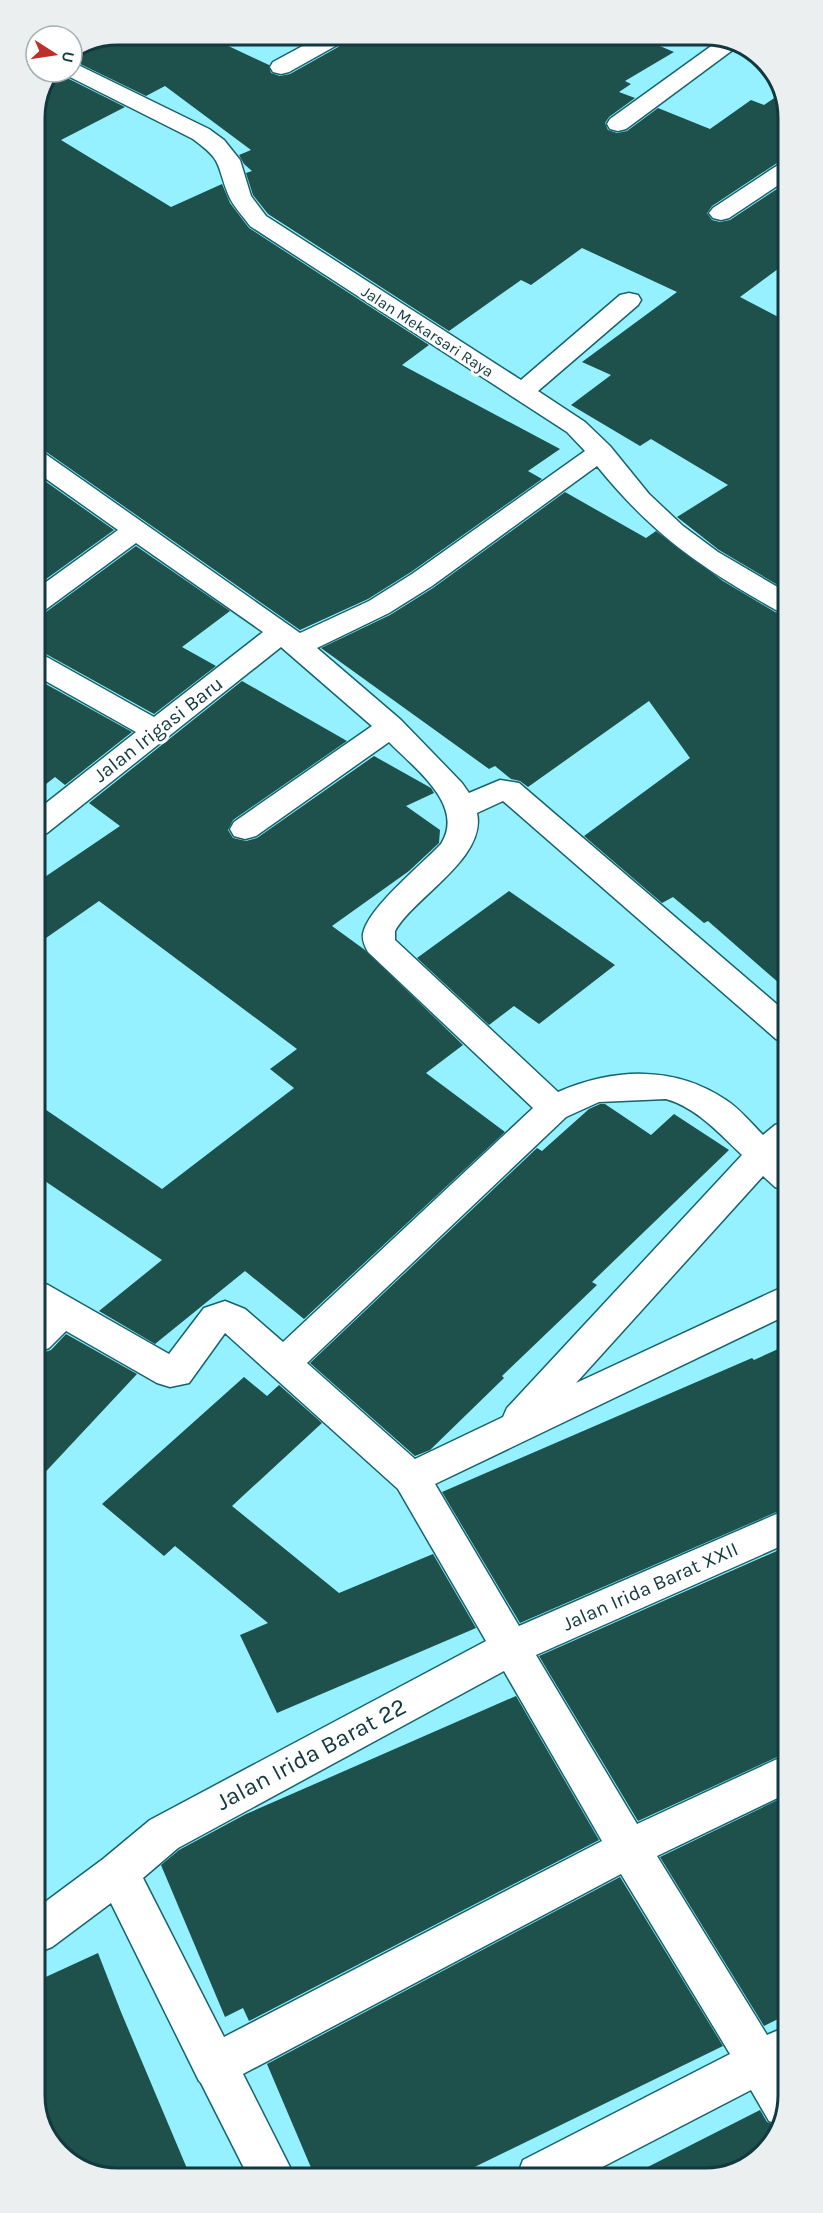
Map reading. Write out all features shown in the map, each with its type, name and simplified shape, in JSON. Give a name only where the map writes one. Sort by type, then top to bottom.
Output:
[{"type":"street","points":[[281,67],[320,45]]},
{"type":"street","points":[[618,124],[724,48]]},
{"type":"street","name":"Jalan Mekarsari Raya","points":[[84,75],[201,134],[216,145],[229,160],[240,196],[258,221],[576,427],[601,451],[638,498],[681,539],[718,566],[778,600]]},
{"type":"street","points":[[721,213],[778,175]]},
{"type":"street","points":[[522,392],[629,300]]},
{"type":"street","name":"Jalan Irigasi Baru","points":[[45,819],[156,731],[289,639],[379,608],[422,580],[601,451]]},
{"type":"street","points":[[45,466],[289,639],[391,727],[452,790],[464,821],[461,837],[452,851],[386,920],[380,931],[379,944],[554,1108]]},
{"type":"street","points":[[45,597],[136,530]]},
{"type":"street","points":[[45,669],[156,731]]},
{"type":"street","points":[[245,829],[391,727]]},
{"type":"street","points":[[461,809],[500,790],[508,790],[778,1023]]},
{"type":"street","points":[[284,1363],[554,1108],[595,1090],[666,1087],[701,1099],[775,1144],[509,1431]]},
{"type":"street","points":[[411,1478],[778,1303]]},
{"type":"street","points":[[49,1304],[170,1372],[176,1372],[216,1318],[225,1315],[233,1319],[284,1363],[411,1478],[629,1848],[774,2055],[778,2073]]},
{"type":"street","name":"Jalan Irida Barat XXII","points":[[512,1647],[778,1529]]},
{"type":"street","name":"Jalan Irida Barat 22","points":[[45,1927],[118,1873],[164,1834],[512,1647]]},
{"type":"street","points":[[214,2066],[629,1848],[778,1778]]},
{"type":"street","points":[[118,1873],[268,2168]]},
{"type":"street","points":[[555,2168],[774,2055]]},
{"type":"building","points":[[118,45],[226,45],[269,65],[271,73],[280,76],[290,74],[342,45],[658,45],[674,52],[625,81],[631,84],[619,92],[635,98],[609,117],[605,123],[608,130],[617,133],[627,131],[658,108],[710,129],[751,100],[764,105],[775,97],[778,118],[778,163],[712,206],[707,213],[712,220],[720,222],[730,220],[778,188],[778,269],[740,297],[778,317],[778,585],[719,550],[677,517],[728,485],[651,439],[640,446],[571,405],[611,375],[582,362],[677,292],[582,248],[531,285],[521,280],[449,331],[268,214],[253,195],[246,173],[252,171],[239,155],[251,150],[165,86],[146,96],[84,66],[84,54],[104,46]]},
{"type":"building","points":[[54,84],[79,84],[125,107],[61,140],[171,207],[222,184],[230,203],[249,228],[429,345],[402,365],[560,449],[528,471],[542,479],[411,572],[368,599],[300,630],[45,451],[45,114],[47,99]]},
{"type":"building","points":[[45,481],[114,530],[45,580]]},
{"type":"building","points":[[565,492],[646,538],[656,531],[723,581],[778,613],[778,982],[708,921],[704,923],[673,897],[662,903],[584,836],[690,758],[649,701],[528,787],[520,781],[511,779],[495,766],[489,769],[321,648],[390,615],[433,588]]},
{"type":"building","points":[[136,546],[230,611],[182,647],[216,666],[154,714],[45,654],[46,612]]},
{"type":"building","points":[[242,681],[347,741],[233,820],[228,830],[233,838],[246,841],[257,838],[374,756],[431,788],[434,793],[406,806],[440,830],[439,843],[409,871],[332,926],[365,950],[463,1045],[426,1073],[505,1132],[304,1319],[245,1271],[155,1344],[99,1311],[162,1260],[45,1181],[45,1109],[162,1189],[294,1088],[270,1069],[297,1049],[99,901],[45,939],[45,877],[120,826],[89,803]]},
{"type":"building","points":[[45,684],[132,732],[65,785],[55,777],[45,785]]},
{"type":"building","points":[[509,891],[615,965],[539,1024],[514,1006],[489,1025],[417,958]]},
{"type":"building","points":[[605,1104],[651,1135],[674,1114],[729,1150],[592,1282],[597,1285],[502,1376],[504,1378],[430,1450],[415,1456],[310,1363],[537,1148],[542,1151],[589,1109]]},
{"type":"building","points":[[66,1334],[137,1374],[45,1472],[45,1352],[51,1350]]},
{"type":"building","points":[[778,1349],[778,1511],[520,1623],[442,1492],[752,1358],[754,1360]]},
{"type":"building","points":[[244,1377],[267,1396],[279,1385],[322,1423],[232,1506],[339,1593],[433,1554],[476,1628],[277,1713],[240,1635],[268,1623],[175,1546],[164,1556],[102,1504]]},
{"type":"building","points":[[778,1550],[778,1757],[638,1821],[539,1656]]},
{"type":"building","points":[[516,1696],[599,1840],[249,2021],[243,2008],[225,2017],[161,1865],[179,1850],[246,1814]]},
{"type":"building","points":[[778,1800],[778,2019],[764,2026],[660,1857]]},
{"type":"building","points":[[620,1877],[723,2046],[472,2168],[311,2168],[267,2064]]},
{"type":"building","points":[[98,1953],[187,2168],[104,2167],[74,2153],[57,2135],[47,2114],[45,2095],[45,1977]]},
{"type":"building","points":[[760,2110],[767,2122],[771,2124],[757,2147],[745,2156],[724,2166],[646,2168]]}]
